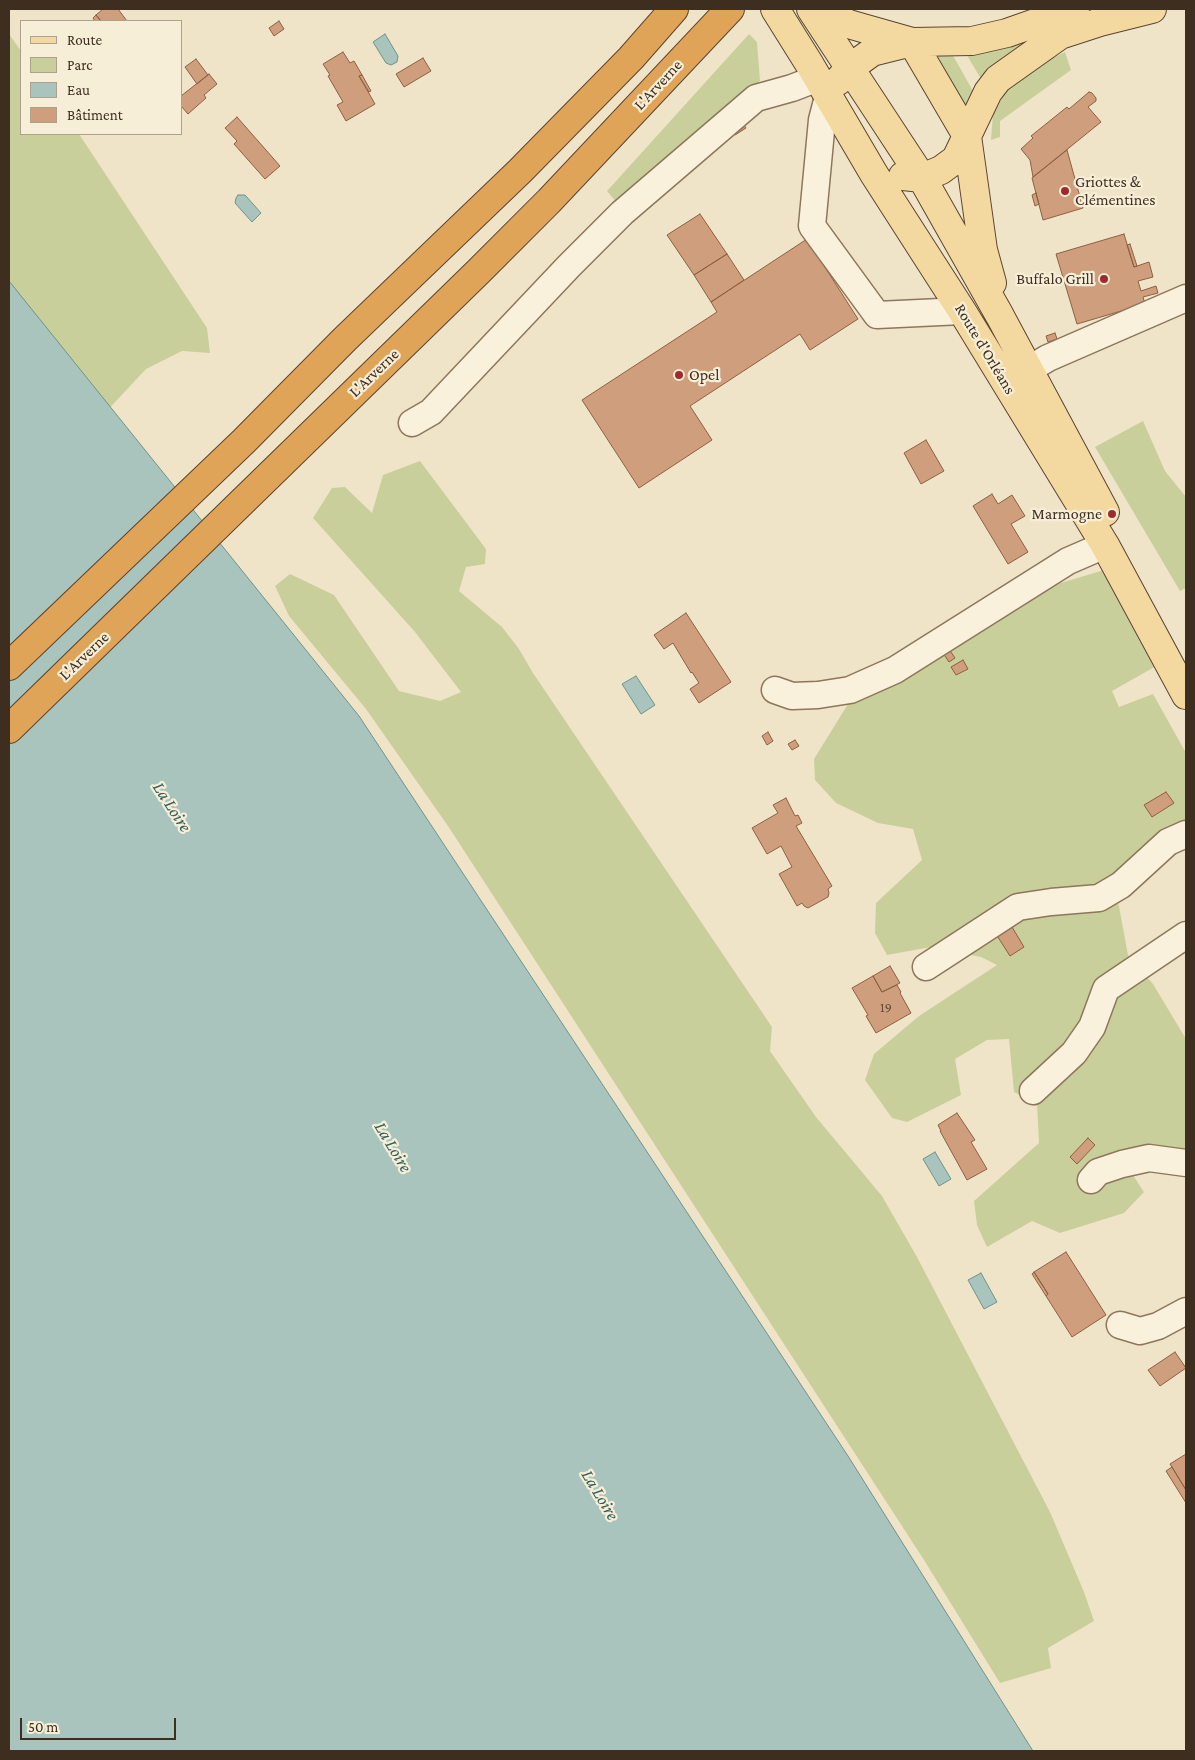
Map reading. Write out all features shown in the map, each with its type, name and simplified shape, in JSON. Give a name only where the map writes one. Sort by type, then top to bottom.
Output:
[{"type":"highway","points":[[9,666],[244,441],[345,339],[576,115],[631,58],[674,9]]},
{"type":"highway","name":"L'Arverne","points":[[9,729],[549,201],[730,9]]},
{"type":"main road","name":"Route d'Orléans","points":[[774,9],[874,174],[962,311],[1105,545],[1186,695]]},
{"type":"main road","points":[[874,174],[922,178],[941,170],[956,159],[988,92],[998,79],[1060,35],[1100,22],[1152,9]]},
{"type":"main road","name":"Route d'Orléans","points":[[811,10],[922,178],[1000,316],[1186,663]]},
{"type":"main road","points":[[811,10],[852,25],[912,42],[967,136],[983,250],[1000,316]]},
{"type":"main road","points":[[823,88],[872,52],[912,42],[972,40],[1007,33],[1069,10]]},
{"type":"street","points":[[412,423],[431,412],[569,266],[622,213],[756,98],[792,88],[823,88],[822,120],[812,226],[877,315],[962,311]]},
{"type":"street","points":[[1028,370],[1048,358],[1186,298]]},
{"type":"street","points":[[775,690],[792,696],[818,695],[850,690],[895,670],[1068,561],[1105,545]]},
{"type":"street","points":[[926,968],[1018,906],[1099,898],[1121,885],[1168,842],[1186,834]]},
{"type":"street","points":[[1033,1091],[1074,1053],[1092,1027],[1106,989],[1186,935]]},
{"type":"street","points":[[1091,1180],[1098,1172],[1149,1158],[1186,1163]]},
{"type":"street","points":[[1120,1325],[1140,1331],[1158,1326],[1186,1311]]},
{"type":"green space","points":[[9,34],[20,50],[20,135],[80,135],[207,328],[210,353],[182,351],[146,369],[103,415],[9,301]]},
{"type":"green space","points":[[749,34],[757,42],[760,81],[616,202],[607,191]]},
{"type":"green space","points":[[1030,37],[1031,40],[997,63],[981,79],[965,52]]},
{"type":"green space","points":[[951,52],[973,91],[966,107],[936,54]]},
{"type":"green space","points":[[1065,52],[1071,70],[1000,121],[1000,137],[991,140],[993,114],[1010,85],[1021,74]]},
{"type":"green space","points":[[1143,421],[1165,471],[1186,497],[1186,588],[1180,591],[1095,447]]},
{"type":"green space","points":[[420,461],[486,549],[485,564],[466,567],[459,591],[502,627],[519,649],[533,673],[772,1027],[770,1051],[816,1117],[882,1196],[917,1257],[1050,1512],[1084,1592],[1094,1621],[1048,1648],[1051,1668],[1000,1683],[924,1560],[448,826],[366,709],[289,616],[275,586],[290,574],[334,595],[399,691],[440,701],[461,692],[415,632],[313,518],[332,488],[345,487],[372,513],[383,475]]},
{"type":"green space","points":[[1104,570],[1158,665],[1112,691],[1119,707],[1153,694],[1186,753],[1186,819],[1142,846],[1113,874],[1128,955],[1153,984],[1186,1039],[1186,1152],[1162,1146],[1118,1152],[1144,1192],[1124,1213],[1060,1233],[1032,1221],[987,1247],[977,1225],[974,1201],[1039,1143],[1037,1103],[1014,1092],[1009,1039],[987,1040],[955,1059],[961,1095],[907,1122],[892,1118],[865,1080],[874,1054],[919,1016],[997,965],[981,957],[931,947],[887,955],[875,933],[876,903],[922,860],[913,829],[878,823],[836,803],[815,780],[814,759],[848,704],[1044,588]]},
{"type":"water","points":[[385,34],[398,56],[397,62],[391,65],[386,63],[373,42]]},
{"type":"water","points":[[238,195],[245,195],[261,213],[252,222],[235,203]]},
{"type":"water","name":"La Loire","points":[[9,281],[359,716],[848,1456],[1033,1751],[9,1751]]},
{"type":"water","points":[[636,676],[655,705],[641,714],[622,684]]},
{"type":"water","points":[[935,1152],[951,1179],[939,1186],[923,1159]]},
{"type":"water","points":[[981,1273],[997,1302],[984,1309],[968,1280]]},
{"type":"building","points":[[103,9],[118,9],[126,20],[100,20],[96,15]]},
{"type":"building","points":[[96,15],[100,20],[94,20],[93,18]]},
{"type":"building","points":[[279,21],[284,29],[274,36],[269,28]]},
{"type":"building","points":[[343,52],[350,63],[354,61],[362,75],[359,76],[375,104],[346,121],[337,105],[343,102],[323,64]]},
{"type":"building","points":[[423,58],[431,71],[404,87],[396,74]]},
{"type":"building","points":[[196,59],[208,75],[197,84],[185,67]]},
{"type":"building","points":[[209,74],[217,84],[204,95],[206,98],[188,114],[182,107],[182,95]]},
{"type":"building","points":[[362,75],[371,91],[369,92],[359,76]]},
{"type":"building","points":[[1089,92],[1096,98],[1096,101],[1088,107],[1101,122],[1033,177],[1030,160],[1021,149],[1033,138],[1031,136]]},
{"type":"building","points":[[237,117],[280,166],[265,179],[234,144],[237,141],[225,128]]},
{"type":"building","points":[[743,124],[746,128],[735,135],[732,132]]},
{"type":"building","points":[[1067,150],[1083,208],[1043,220],[1032,178]]},
{"type":"building","points":[[1036,193],[1039,204],[1035,206],[1032,195]]},
{"type":"building","points":[[700,214],[727,254],[694,275],[667,235]]},
{"type":"building","name":"Buffalo Grill","points":[[1124,234],[1134,267],[1149,262],[1153,277],[1138,281],[1141,291],[1156,286],[1158,293],[1143,297],[1145,304],[1077,324],[1056,254]]},
{"type":"building","name":"Opel","points":[[807,239],[858,319],[810,350],[800,334],[690,406],[712,440],[639,488],[582,400],[717,312],[711,302]]},
{"type":"building","points":[[1130,244],[1137,266],[1134,267],[1127,245]]},
{"type":"building","points":[[727,254],[744,280],[711,302],[694,275]]},
{"type":"building","points":[[1055,333],[1057,339],[1048,342],[1046,336]]},
{"type":"building","points":[[926,440],[944,471],[921,484],[904,453]]},
{"type":"building","points":[[992,494],[998,504],[1012,495],[1025,516],[1011,524],[1028,552],[1008,564],[973,506]]},
{"type":"building","points":[[686,613],[731,682],[699,703],[690,689],[699,683],[673,643],[664,649],[654,635]]},
{"type":"building","points":[[949,649],[955,658],[949,662],[943,653]]},
{"type":"building","points":[[963,660],[968,669],[956,675],[951,667]]},
{"type":"building","points":[[768,732],[773,741],[767,745],[762,736]]},
{"type":"building","points":[[795,740],[799,746],[792,750],[788,744]]},
{"type":"building","points":[[1166,792],[1174,803],[1152,817],[1144,805]]},
{"type":"building","points":[[786,798],[795,816],[798,815],[802,823],[796,826],[832,886],[828,889],[828,897],[808,908],[802,903],[797,906],[779,874],[792,867],[781,846],[767,854],[752,828],[778,813],[773,805]]},
{"type":"building","points":[[1009,922],[1024,947],[1010,956],[994,931]]},
{"type":"building","points":[[890,966],[900,983],[882,992],[873,976]]},
{"type":"building","points":[[873,976],[882,992],[897,985],[911,1013],[876,1033],[852,988]]},
{"type":"building","points":[[957,1113],[975,1140],[971,1142],[987,1169],[967,1180],[938,1125]]},
{"type":"building","points":[[1088,1138],[1095,1145],[1077,1164],[1070,1157]]},
{"type":"building","points":[[1066,1252],[1106,1315],[1072,1337],[1046,1296],[1048,1294],[1034,1272]]},
{"type":"building","points":[[1034,1272],[1048,1294],[1046,1296],[1032,1274]]},
{"type":"building","points":[[1175,1352],[1186,1368],[1160,1386],[1148,1370]]},
{"type":"building","points":[[1186,1454],[1186,1490],[1170,1464]]},
{"type":"building","points":[[1172,1467],[1186,1490],[1186,1503],[1166,1471]]},
{"type":"place","name":"Griottes & Clémentines","points":[[1065,191]]},
{"type":"place","name":"Buffalo Grill","points":[[1104,279]]},
{"type":"place","name":"Opel","points":[[679,375]]},
{"type":"place","name":"Marmogne","points":[[1112,514]]}]
